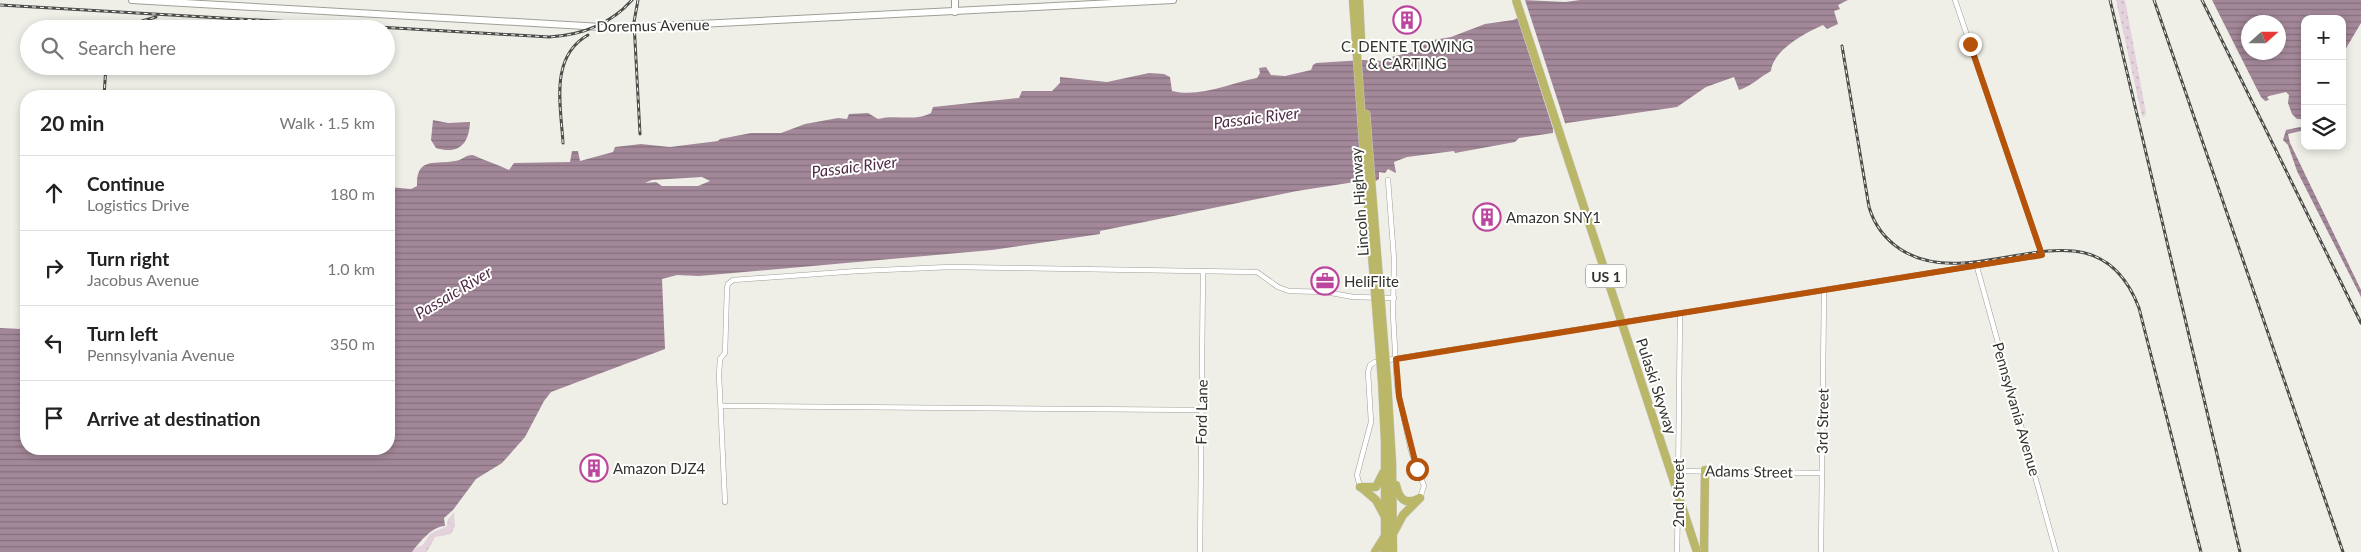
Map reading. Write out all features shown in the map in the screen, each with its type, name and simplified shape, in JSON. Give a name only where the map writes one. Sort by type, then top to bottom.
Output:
[{"type":"highway","name":"Lincoln Highway","points":[[1352,0],[1384,381]]},
{"type":"highway","name":"Lincoln Highway","points":[[1360,0],[1359,15],[1389,462],[1389,535],[1385,552]]},
{"type":"highway","name":"Pulaski Skyway","points":[[1516,0],[1697,552]]},
{"type":"highway","name":"Pulaski Skyway","points":[[1521,0],[1703,552]]},
{"type":"highway","name":"Lincoln Highway","points":[[1389,462],[1386,518],[1392,552]]},
{"type":"highway","points":[[1360,487],[1370,488],[1377,486],[1389,462]]},
{"type":"highway","points":[[1389,462],[1401,499],[1409,502],[1420,498]]},
{"type":"highway","points":[[1703,552],[1705,470]]},
{"type":"highway","points":[[1360,487],[1378,502],[1386,518]]},
{"type":"highway","points":[[1375,552],[1403,515],[1420,498]]},
{"type":"highway","points":[[1389,535],[1398,552]]},
{"type":"main road","name":"Doremus Avenue","points":[[132,0],[619,28],[1173,0]]},
{"type":"main road","points":[[955,0],[955,12]]},
{"type":"street","points":[[1360,487],[1357,474],[1371,422],[1368,370],[1373,363],[1680,315],[2042,255],[1955,0]]},
{"type":"street","points":[[1388,180],[1394,260],[1397,386],[1413,457],[1424,486],[1420,498]]},
{"type":"street","points":[[725,502],[719,374],[720,359],[725,353],[727,288],[728,284],[734,280],[858,271],[950,267],[1260,272],[1278,287],[1289,292],[1326,292],[1348,296],[1394,298]]},
{"type":"street","name":"Pennsylvania Avenue","points":[[1977,267],[2056,552]]},
{"type":"street","name":"Ford Lane","points":[[1200,552],[1203,271]]},
{"type":"street","name":"3rd Street","points":[[1821,552],[1824,291]]},
{"type":"street","name":"2nd Street","points":[[1678,552],[1680,315]]},
{"type":"street","points":[[720,406],[1201,410]]},
{"type":"street","name":"Adams Street","points":[[1678,471],[1821,473]]},
{"type":"green space","points":[[2116,0],[2125,0],[2146,113],[2144,117],[2142,116]]},
{"type":"green space","points":[[454,513],[455,526],[451,534],[435,537],[427,552],[412,552],[417,547],[423,545],[430,534],[447,526],[448,519]]},
{"type":"water","name":"Passaic River","points":[[1524,0],[1565,2],[1580,0],[1848,0],[1838,5],[1840,9],[1834,11],[1838,24],[1827,29],[1823,25],[1791,43],[1777,56],[1771,71],[1743,89],[1739,90],[1734,77],[1706,87],[1677,107],[1567,123],[1553,128],[1553,133],[1519,138],[1515,142],[1455,153],[1454,151],[1407,157],[1394,162],[1396,173],[1388,169],[1385,173],[1379,172],[1379,179],[1376,181],[1361,181],[1297,191],[1100,231],[1100,234],[992,250],[699,276],[677,275],[662,279],[665,349],[551,392],[544,401],[525,437],[502,463],[476,479],[453,510],[444,518],[445,526],[431,532],[412,552],[0,552],[0,328],[20,329],[20,455],[395,455],[395,188],[411,189],[417,186],[420,170],[428,164],[460,160],[473,155],[509,170],[514,163],[570,162],[572,151],[578,151],[580,161],[613,152],[615,147],[641,144],[670,147],[718,141],[751,133],[781,133],[805,124],[838,118],[847,119],[849,114],[868,113],[878,119],[892,117],[912,118],[931,113],[933,107],[1019,98],[1022,91],[1052,91],[1060,83],[1060,77],[1107,82],[1149,73],[1164,74],[1170,77],[1172,91],[1193,93],[1257,78],[1260,73],[1259,68],[1266,67],[1271,75],[1285,76],[1311,70],[1316,63],[1363,60],[1383,61],[1387,58],[1416,51],[1428,41],[1451,37],[1485,24],[1513,20],[1524,15]]},
{"type":"water","points":[[2212,0],[2361,0],[2361,23],[2346,48],[2346,15],[2301,15],[2301,119],[2297,119],[2292,114],[2288,103],[2289,95],[2286,92],[2269,96],[2267,97],[2269,100],[2265,101],[2261,97],[2242,60],[2286,60],[2286,15],[2241,15],[2241,57]]},
{"type":"water","points":[[433,120],[448,123],[470,122],[465,142],[457,149],[444,150],[436,148],[431,140]]},
{"type":"water","points":[[2301,128],[2301,131],[2288,134],[2290,143],[2361,290],[2361,297],[2297,171],[2288,145],[2283,140],[2286,130]]},
{"type":"pier","points":[[1521,0],[1525,0],[1566,126],[1555,130],[1555,135],[1517,16],[1522,13]]},
{"type":"pier","points":[[702,177],[710,181],[698,186],[662,186],[656,182],[645,183],[652,180]]},
{"type":"railway","points":[[395,28],[549,37],[561,36],[584,31],[605,22],[632,0]]},
{"type":"railway","points":[[638,0],[634,22],[640,134]]},
{"type":"railway","points":[[2110,0],[2240,552]]},
{"type":"railway","points":[[2154,0],[2343,552]]},
{"type":"railway","points":[[2202,0],[2361,323]]},
{"type":"railway","points":[[0,5],[257,20]]},
{"type":"railway","points":[[146,20],[156,17]]},
{"type":"railway","points":[[563,143],[560,98],[562,69],[567,56],[576,44],[588,35]]},
{"type":"railway","points":[[1842,46],[1869,207],[1881,231],[1890,241],[1900,249],[1931,261],[1964,263],[2064,250],[2094,256],[2119,273],[2139,308],[2201,552]]},
{"type":"railway","points":[[104,90],[105,75]]},
{"type":"place","name":"C. DENTE TOWING & CARTING","points":[[1407,20]]},
{"type":"place","name":"Amazon SNY1","points":[[1487,217]]},
{"type":"place","name":"HeliFlite","points":[[1325,281]]},
{"type":"place","name":"Amazon DJZ4","points":[[594,468]]},
{"type":"route","points":[[1417,469],[1399,397],[1396,359],[1879,283],[2042,255],[1970,44]]}]
